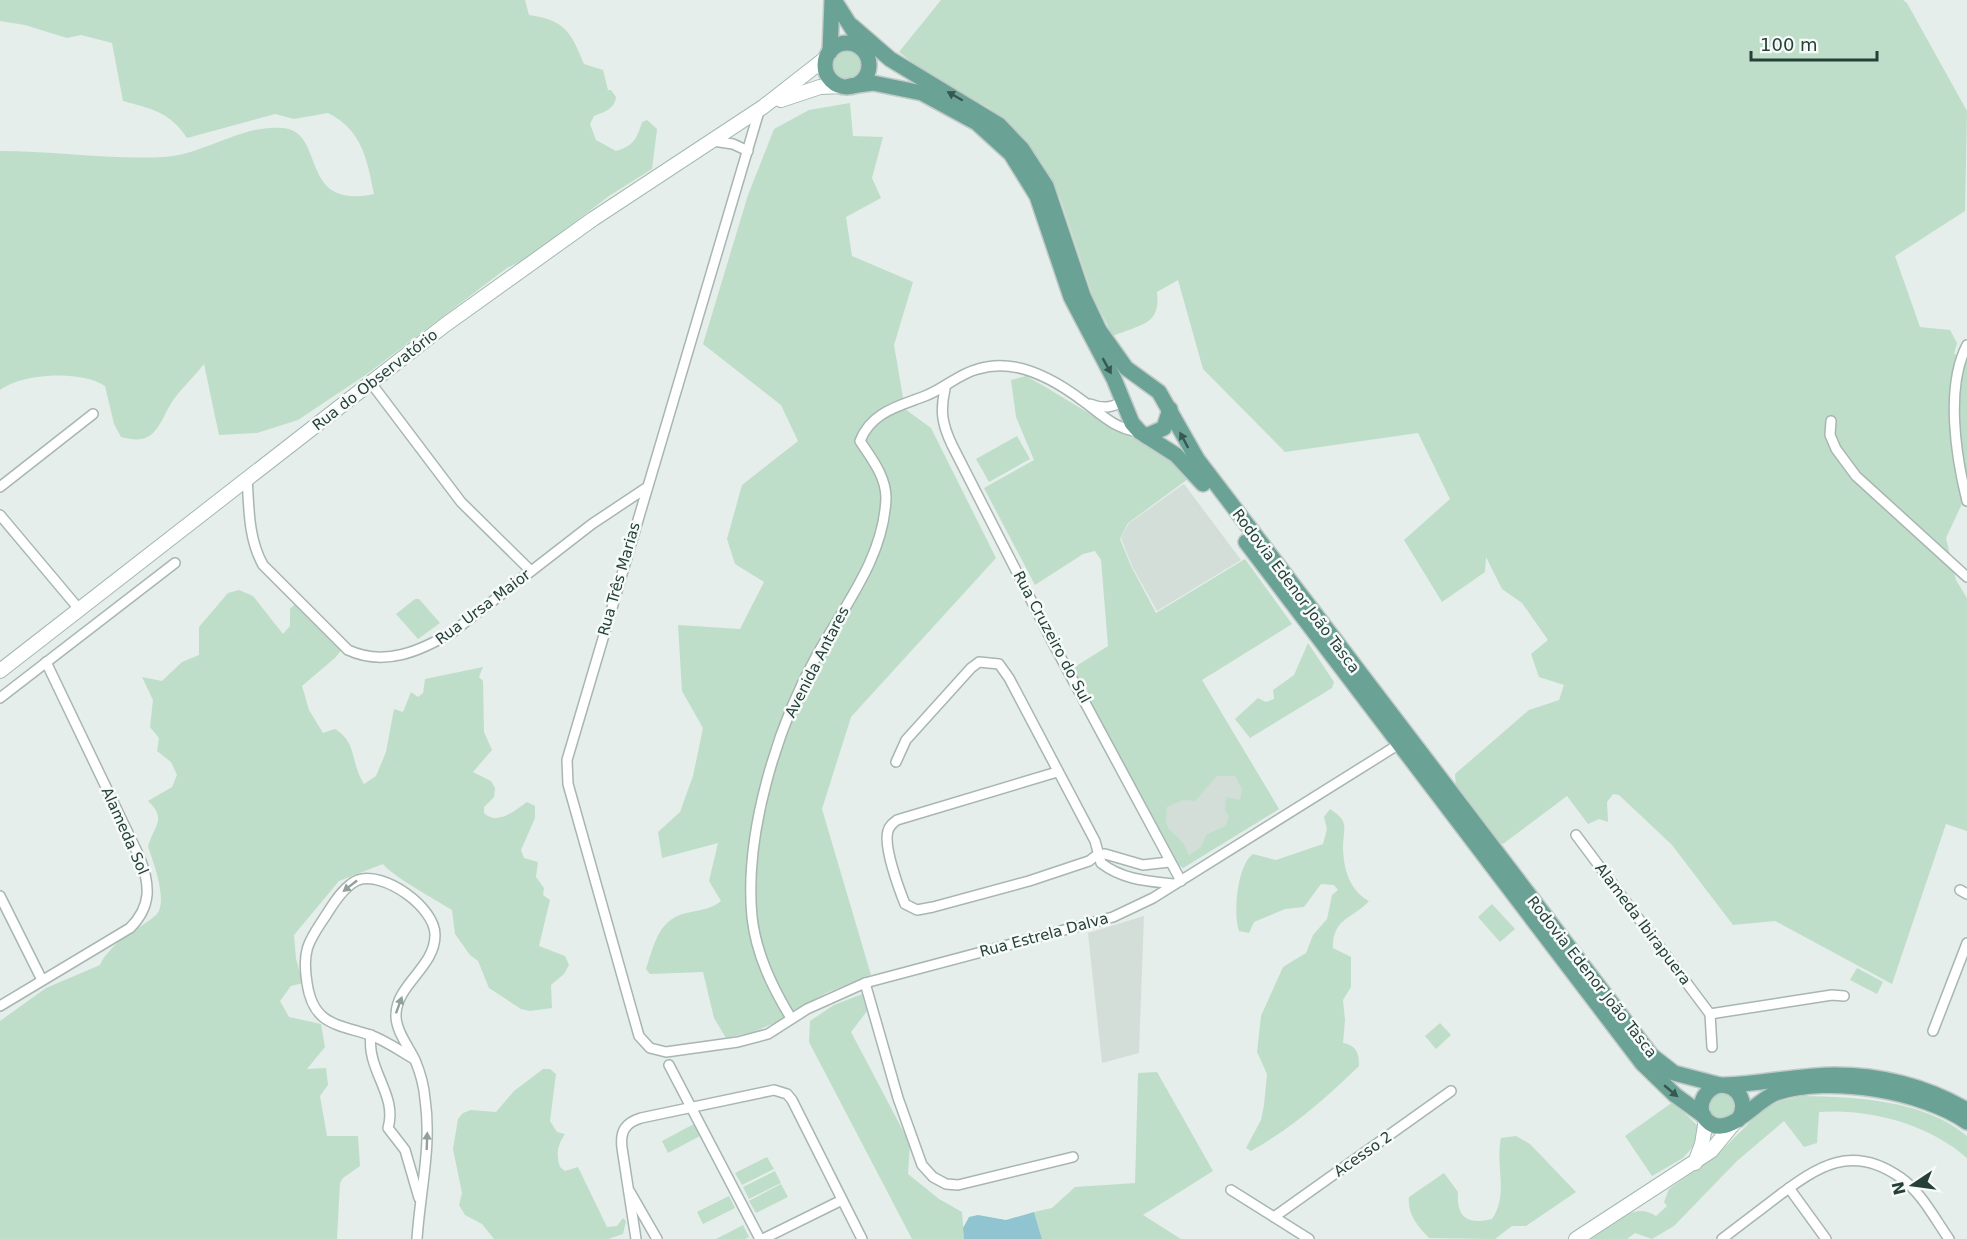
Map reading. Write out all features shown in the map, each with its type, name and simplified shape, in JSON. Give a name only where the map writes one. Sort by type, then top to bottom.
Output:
[{"type":"main road","name":"Rodovia Edenor João Tasca","points":[[833,0],[865,47],[914,72],[999,125],[1022,148],[1046,186],[1083,296],[1099,330],[1126,368],[1155,389],[1170,409],[1186,445],[1642,1063],[1675,1095],[1705,1118]]},
{"type":"main road","points":[[828,55],[846,43],[865,47],[869,64],[866,76],[847,86],[829,75],[828,55],[833,0]]},
{"type":"main road","points":[[909,90],[914,72]]},
{"type":"main road","name":"Rodovia Edenor João Tasca","points":[[847,86],[873,83],[922,93],[976,123],[1011,154],[1025,173],[1037,196],[1071,297],[1124,401],[1132,423],[1143,434],[1176,455],[1197,477],[1403,742],[1651,1054],[1674,1073],[1723,1085],[1756,1084],[1835,1075],[1869,1077],[1915,1086],[1967,1110]]},
{"type":"main road","points":[[1124,401],[1137,393],[1155,389]]},
{"type":"main road","points":[[1143,434],[1164,428],[1170,409]]},
{"type":"main road","points":[[1736,1121],[1742,1111],[1741,1096],[1734,1089],[1723,1085],[1710,1088],[1703,1096],[1701,1106],[1705,1118],[1720,1126],[1736,1121],[1754,1105],[1777,1093],[1794,1088],[1828,1086],[1897,1094],[1931,1103],[1967,1122]]},
{"type":"street","name":"Rua do Observatório","points":[[0,671],[445,325],[593,219],[710,140],[762,108],[828,55]]},
{"type":"street","name":"Rua do Observatório","points":[[762,108],[820,87],[847,86]]},
{"type":"street","name":"Rua Três Marias","points":[[650,1048],[639,1036],[566,770],[646,488],[762,108]]},
{"type":"street","points":[[710,140],[733,144],[748,151]]},
{"type":"street","points":[[1967,345],[1960,368],[1954,430],[1967,501]]},
{"type":"street","points":[[945,388],[961,376],[977,369],[994,365],[1014,366],[1059,385],[1114,425],[1143,434]]},
{"type":"street","points":[[371,383],[461,502],[531,572]]},
{"type":"street","name":"Avenida Antares","points":[[791,1018],[770,983],[757,943],[752,916],[753,859],[764,793],[791,707],[816,657],[870,563],[879,541],[886,496],[883,479],[860,441],[865,428],[889,409],[945,388]]},
{"type":"street","name":"Rua Cruzeiro do Sul","points":[[945,388],[941,406],[942,423],[1169,862],[1177,883]]},
{"type":"street","points":[[1084,402],[1107,408],[1124,401]]},
{"type":"street","points":[[0,488],[93,414]]},
{"type":"street","points":[[1831,421],[1830,435],[1836,449],[1856,477],[1967,577]]},
{"type":"street","name":"Rua Ursa Maior","points":[[247,477],[251,530],[256,552],[263,565],[334,638],[348,650],[363,657],[408,654],[431,645],[454,631],[628,498],[646,488]]},
{"type":"street","points":[[628,498],[643,500]]},
{"type":"street","points":[[0,515],[79,609]]},
{"type":"street","points":[[0,698],[175,563]]},
{"type":"street","name":"Alameda Sol","points":[[0,1006],[130,928],[144,910],[148,888],[140,858],[46,662]]},
{"type":"street","points":[[896,762],[906,740],[979,662],[999,664],[1005,670],[1095,841],[1101,863],[1121,875],[1177,883]]},
{"type":"street","name":"Rua Estrela Dalva","points":[[650,1048],[666,1052],[738,1042],[768,1034],[816,1004],[865,983],[1113,917],[1142,904],[1177,883],[1403,742]]},
{"type":"street","points":[[1057,772],[897,820],[891,825],[887,834],[888,847],[905,904],[917,910],[933,907],[1029,881],[1089,861],[1097,855],[1105,854],[1143,865],[1169,862]]},
{"type":"street","name":"Alameda Ibirapuera","points":[[1575,835],[1710,1014]]},
{"type":"street","points":[[414,1059],[371,1035],[346,1030],[314,1009],[303,960],[311,938],[337,898],[349,886],[369,878],[381,881],[418,902],[431,917],[434,927],[432,954],[401,998],[396,1012],[400,1030],[414,1059],[421,1077],[428,1127],[427,1161],[420,1199],[417,1239]]},
{"type":"street","points":[[0,896],[42,981]]},
{"type":"street","points":[[1933,1031],[1967,943]]},
{"type":"street","points":[[865,983],[898,1098],[922,1164],[933,1177],[946,1184],[958,1185],[1073,1156]]},
{"type":"street","points":[[1712,1047],[1710,1014],[1832,995],[1844,996]]},
{"type":"street","points":[[371,1035],[370,1055],[390,1107],[388,1128],[405,1150],[420,1199]]},
{"type":"street","points":[[669,1065],[761,1239],[842,1200]]},
{"type":"street","points":[[636,1239],[621,1136],[624,1127],[631,1121],[641,1118],[780,1090],[792,1100],[862,1239]]},
{"type":"street","name":"Acesso 2","points":[[1274,1217],[1451,1091]]},
{"type":"street","points":[[1695,1162],[1702,1144],[1705,1118]]},
{"type":"street","points":[[1576,1239],[1711,1151],[1736,1121]]},
{"type":"street","points":[[1722,1239],[1812,1171],[1829,1163],[1864,1161],[1902,1178],[1917,1192],[1949,1239]]},
{"type":"street","points":[[1789,1188],[1826,1239]]},
{"type":"street","points":[[628,1190],[657,1239]]},
{"type":"street","points":[[1231,1190],[1309,1239]]},
{"type":"shaded area","points":[[1184,484],[1241,560],[1157,611],[1132,566],[1121,538],[1129,523]]},
{"type":"shaded area","points":[[1240,744],[1279,809],[1183,868],[1146,806]]},
{"type":"shaded area","points":[[1144,916],[1139,1053],[1102,1063],[1088,933]]},
{"type":"green space","points":[[0,0],[525,0],[529,15],[559,24],[575,44],[584,64],[603,70],[608,90],[611,90],[616,97],[614,104],[594,116],[590,124],[596,140],[616,151],[627,147],[634,141],[642,122],[647,120],[657,129],[652,169],[609,196],[528,258],[507,268],[367,374],[298,420],[257,433],[219,435],[204,364],[170,405],[153,433],[140,439],[121,437],[114,424],[105,386],[95,381],[82,377],[37,377],[10,384],[0,390],[0,151],[164,157],[194,151],[253,131],[283,128],[296,133],[305,142],[323,181],[333,191],[350,196],[374,194],[369,169],[356,137],[349,128],[328,113],[294,119],[275,114],[187,138],[181,129],[167,117],[152,109],[123,101],[112,43],[81,35],[67,38],[25,25],[0,21]]},
{"type":"green space","points":[[941,0],[1903,0],[1907,3],[1967,111],[1965,211],[1895,256],[1920,327],[1950,330],[1957,343],[1954,354],[1967,358],[1967,493],[1946,538],[1956,580],[1967,598],[1967,831],[1946,824],[1892,984],[1775,921],[1733,925],[1672,845],[1619,795],[1613,794],[1607,802],[1608,822],[1599,819],[1588,824],[1567,796],[1503,844],[1495,840],[1456,788],[1455,774],[1529,710],[1559,700],[1564,685],[1539,677],[1531,654],[1548,640],[1522,603],[1502,589],[1486,557],[1485,572],[1442,602],[1404,540],[1450,499],[1418,433],[1285,452],[1203,369],[1178,280],[1157,292],[1156,312],[1152,318],[1140,326],[1113,336],[1093,297],[1060,198],[1042,163],[1013,129],[989,108],[930,76],[899,52]]},
{"type":"green space","points":[[848,49],[860,53],[864,65],[860,77],[848,81],[836,77],[832,65],[836,53]]},
{"type":"green space","points":[[850,103],[853,136],[883,137],[872,178],[881,198],[846,217],[852,256],[913,282],[894,345],[905,409],[931,428],[996,558],[851,717],[822,809],[871,975],[826,993],[780,1021],[753,1032],[726,1038],[714,1018],[703,972],[650,974],[646,969],[656,940],[665,925],[680,915],[714,906],[721,901],[709,881],[718,843],[662,858],[658,832],[680,812],[693,776],[703,728],[682,691],[678,625],[740,629],[764,582],[735,564],[727,539],[742,485],[798,441],[781,405],[703,344],[748,195],[774,129],[809,110]]},
{"type":"green space","points":[[1026,376],[1112,427],[1164,454],[1181,469],[1188,479],[1128,523],[1120,539],[1131,566],[1156,613],[1245,559],[1292,624],[1202,680],[1279,809],[1183,868],[1173,862],[1144,801],[1073,668],[1108,646],[1101,560],[1095,551],[1083,554],[1035,585],[984,488],[1034,460],[1016,417],[1011,380]],"holes":[[[1217,776],[1235,776],[1242,789],[1240,800],[1226,797],[1225,810],[1229,817],[1225,826],[1206,835],[1201,847],[1189,855],[1183,843],[1167,825],[1167,807],[1183,800],[1195,801]]]},
{"type":"green space","points":[[1017,436],[1030,459],[989,482],[976,459]]},
{"type":"green space","points":[[239,590],[253,596],[283,634],[290,626],[290,609],[294,605],[299,605],[343,648],[336,657],[302,686],[309,710],[323,733],[335,729],[351,747],[364,784],[376,776],[386,752],[394,709],[403,712],[411,692],[418,697],[423,693],[425,679],[483,667],[479,677],[483,681],[484,732],[492,750],[473,772],[491,781],[495,788],[494,797],[484,807],[484,813],[495,818],[512,812],[527,802],[535,806],[535,818],[521,850],[524,858],[538,862],[536,877],[544,888],[543,895],[550,900],[539,946],[565,956],[569,965],[564,974],[551,985],[552,1008],[530,1011],[521,1009],[489,988],[478,961],[470,955],[455,934],[452,910],[405,881],[383,864],[339,881],[294,935],[296,959],[303,983],[291,986],[280,1001],[289,1017],[321,1024],[325,1047],[307,1069],[326,1068],[328,1085],[320,1096],[327,1136],[358,1136],[360,1166],[343,1178],[340,1183],[337,1239],[0,1239],[0,1021],[46,988],[100,965],[119,941],[151,919],[160,909],[159,882],[148,847],[158,818],[148,801],[172,787],[177,775],[171,762],[157,751],[159,738],[150,727],[153,700],[142,677],[162,681],[182,662],[199,655],[199,627],[228,593]]},
{"type":"green space","points":[[415,599],[419,599],[440,623],[418,639],[396,614]]},
{"type":"green space","points":[[1308,643],[1334,682],[1332,688],[1250,738],[1235,719],[1258,698],[1266,702],[1274,699],[1273,690],[1294,675]]},
{"type":"green space","points":[[1330,809],[1340,817],[1344,824],[1343,854],[1349,878],[1356,891],[1369,901],[1340,924],[1336,930],[1333,948],[1351,957],[1351,987],[1343,1000],[1345,1020],[1343,1043],[1356,1051],[1359,1066],[1308,1112],[1251,1151],[1246,1148],[1261,1120],[1267,1074],[1257,1052],[1261,1016],[1283,967],[1306,953],[1313,935],[1327,919],[1332,895],[1338,890],[1334,885],[1321,884],[1304,907],[1285,909],[1254,922],[1249,933],[1239,931],[1237,923],[1240,879],[1243,868],[1253,854],[1276,860],[1323,844],[1327,829],[1324,817]]},
{"type":"green space","points":[[1492,904],[1515,929],[1500,942],[1478,917]]},
{"type":"green space","points":[[1857,968],[1883,982],[1877,994],[1850,980]]},
{"type":"green space","points":[[862,994],[867,1011],[851,1032],[910,1144],[908,1174],[939,1199],[962,1212],[964,1239],[912,1239],[809,1042],[810,1021],[834,1005]]},
{"type":"green space","points":[[1440,1023],[1451,1035],[1436,1049],[1425,1036]]},
{"type":"green space","points":[[543,1069],[550,1069],[556,1074],[550,1121],[557,1132],[565,1134],[558,1150],[560,1167],[565,1171],[578,1167],[607,1227],[617,1226],[623,1218],[626,1221],[623,1234],[608,1239],[494,1239],[482,1224],[465,1215],[459,1205],[462,1193],[453,1149],[458,1119],[463,1113],[471,1110],[496,1112],[514,1091]]},
{"type":"green space","points":[[1157,1072],[1213,1171],[1143,1215],[1181,1239],[1042,1239],[1034,1212],[1052,1208],[1075,1187],[1135,1183],[1138,1073]]},
{"type":"green space","points":[[1718,1089],[1735,1095],[1735,1116],[1714,1120],[1705,1104]]},
{"type":"green space","points":[[1803,1096],[1889,1103],[1931,1115],[1967,1136],[1967,1158],[1952,1146],[1917,1127],[1878,1116],[1838,1111],[1819,1112],[1817,1143],[1804,1147],[1784,1121],[1737,1161],[1674,1226],[1652,1239],[1635,1233],[1627,1239],[1591,1239],[1631,1213],[1648,1212],[1656,1216],[1667,1206],[1664,1202],[1669,1189],[1716,1156],[1762,1110],[1780,1101]]},
{"type":"green space","points":[[1673,1102],[1697,1125],[1697,1142],[1683,1158],[1652,1176],[1625,1136]]},
{"type":"green space","points":[[694,1124],[700,1136],[668,1153],[662,1141]]},
{"type":"green space","points":[[1516,1136],[1530,1144],[1576,1192],[1526,1226],[1512,1226],[1495,1239],[1429,1238],[1417,1225],[1412,1215],[1409,1197],[1444,1173],[1458,1192],[1459,1208],[1465,1218],[1476,1221],[1492,1219],[1500,1200],[1501,1138]]},
{"type":"green space","points":[[767,1157],[774,1169],[742,1185],[735,1173]]},
{"type":"green space","points":[[775,1171],[781,1183],[749,1199],[743,1187]]},
{"type":"green space","points":[[781,1184],[788,1197],[756,1213],[749,1201]]},
{"type":"green space","points":[[729,1196],[735,1208],[703,1224],[697,1212]]},
{"type":"green space","points":[[743,1225],[749,1237],[716,1239]]},
{"type":"water","points":[[1034,1212],[1042,1239],[964,1239],[963,1228],[969,1217],[978,1215],[1006,1220]]}]
